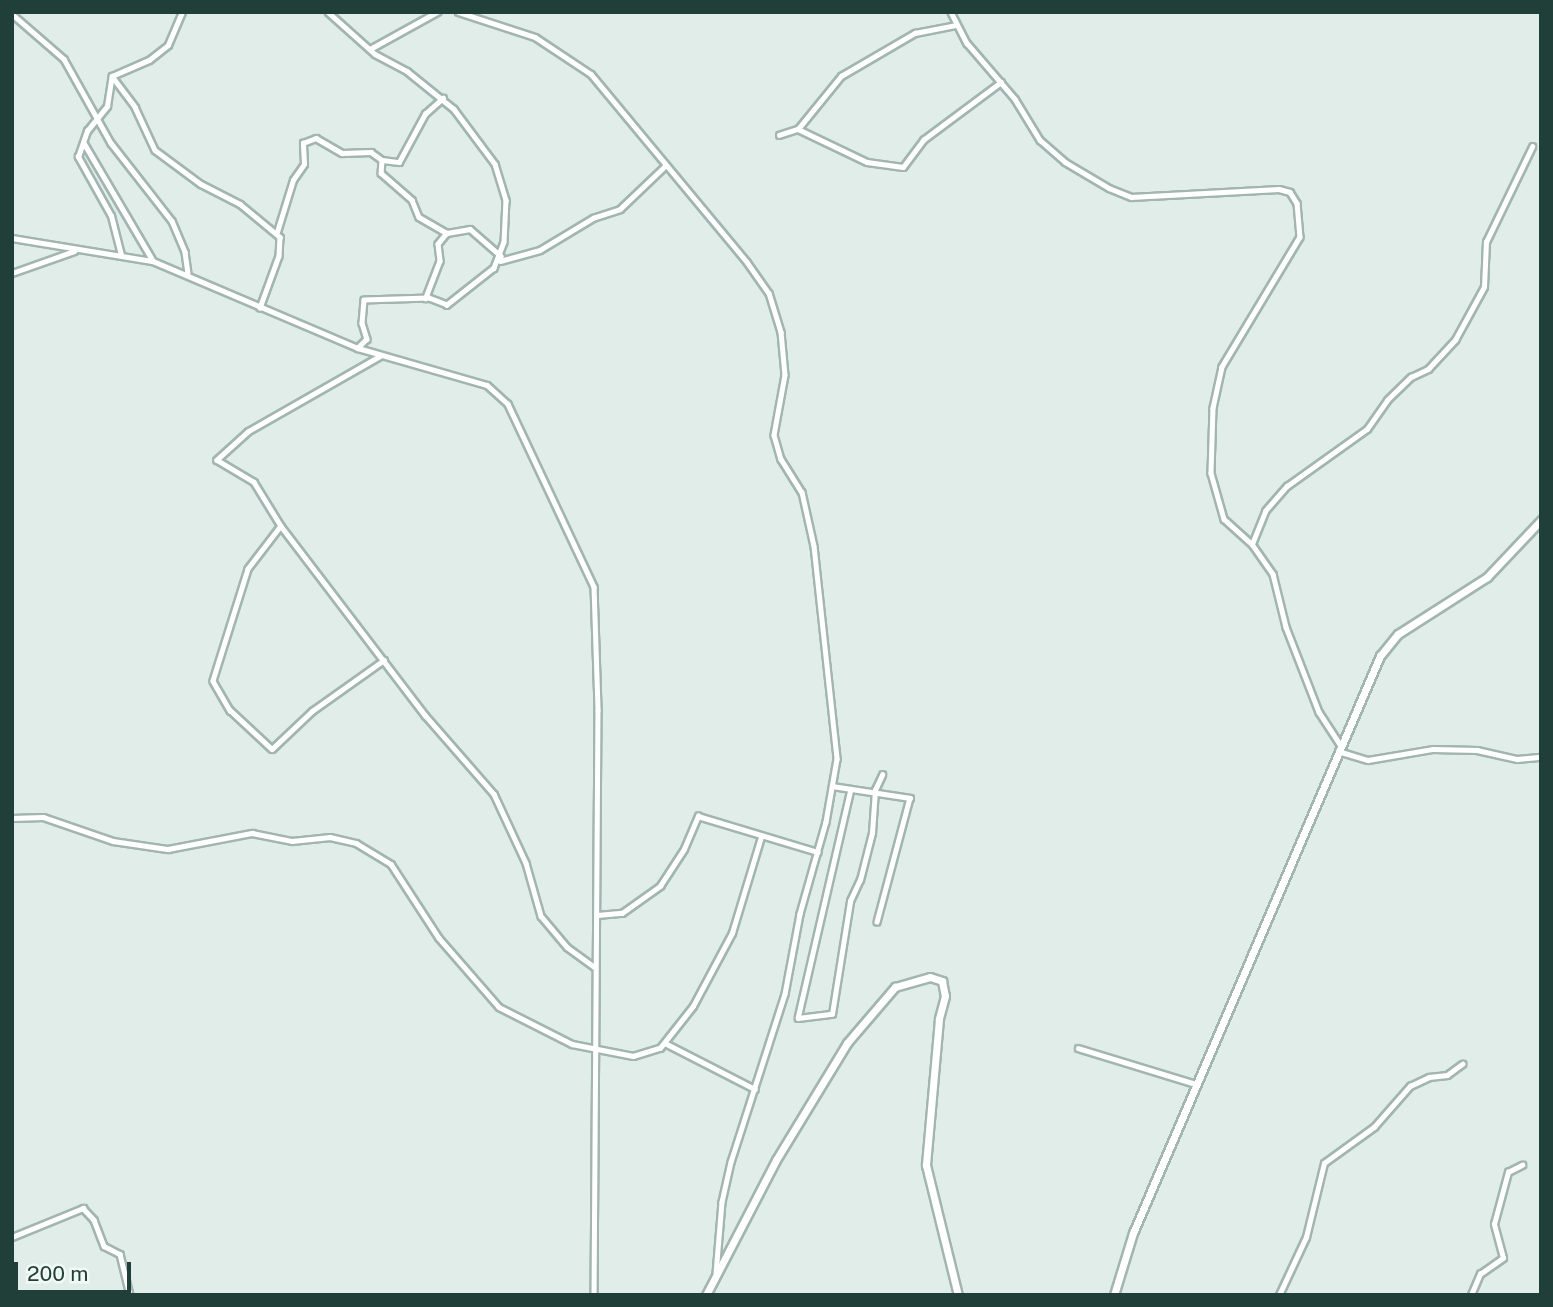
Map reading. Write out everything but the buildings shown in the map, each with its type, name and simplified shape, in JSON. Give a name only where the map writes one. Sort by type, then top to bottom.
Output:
[{"type":"main road","points":[[1114,1295],[1133,1233],[1339,748],[1387,645],[1487,577],[1541,520]]},
{"type":"main road","points":[[706,1295],[776,1160],[847,1043],[895,987],[930,977],[942,981],[945,996],[939,1019],[926,1165],[958,1295]]},
{"type":"street","points":[[112,76],[149,60],[167,45],[183,12]]},
{"type":"street","points":[[328,12],[369,49],[443,98],[495,164],[506,200],[501,259]]},
{"type":"street","points":[[369,49],[437,12]]},
{"type":"street","points":[[458,12],[535,37],[580,65],[747,262],[769,293],[777,316],[785,375],[774,435],[781,459],[802,492],[816,556],[835,718],[832,786],[818,852],[800,914],[785,994],[722,1202],[716,1273]]},
{"type":"street","points":[[951,12],[956,25],[1048,148],[1121,193],[1142,197],[1279,189],[1290,192],[1297,203],[1300,237],[1226,357],[1214,397],[1209,450],[1214,494],[1228,525],[1252,544],[1276,579],[1286,627],[1319,712],[1339,748],[1368,760],[1433,749],[1477,750],[1517,759],[1541,757]]},
{"type":"street","points":[[12,14],[64,59],[130,171],[172,221],[185,251],[188,273]]},
{"type":"street","points":[[779,135],[799,129],[843,75],[915,33],[956,25]]},
{"type":"street","points":[[112,76],[107,106],[97,117],[84,142],[79,162],[111,216],[121,255]]},
{"type":"street","points":[[112,76],[135,107],[155,150],[277,233]]},
{"type":"street","points":[[799,129],[867,162],[903,167],[923,140],[1001,82]]},
{"type":"street","points":[[260,308],[279,256],[277,233],[293,180],[304,164],[303,144],[320,139],[342,153],[371,152],[382,160],[399,162],[425,114],[443,98]]},
{"type":"street","points":[[84,142],[153,261]]},
{"type":"street","points":[[1252,544],[1265,511],[1287,486],[1367,429],[1387,400],[1411,377],[1428,369],[1455,340],[1484,287],[1486,242],[1532,147]]},
{"type":"street","points":[[382,160],[381,173],[412,200],[419,217],[447,233],[470,229],[501,259]]},
{"type":"street","points":[[358,348],[367,339],[362,323],[364,300],[426,298],[452,303],[501,259],[540,250],[593,218],[620,209],[665,165]]},
{"type":"street","points":[[426,298],[440,261],[438,244],[447,233]]},
{"type":"street","points":[[12,239],[75,251],[153,261],[188,273],[260,308],[358,348],[498,391],[589,571],[597,632],[594,1295]]},
{"type":"street","points":[[12,273],[75,251]]},
{"type":"street","points":[[381,356],[248,432],[217,460],[254,482],[281,526],[384,660],[453,749],[494,794],[526,863],[541,916],[567,947],[596,968]]},
{"type":"street","points":[[281,526],[248,569],[213,681],[230,710],[272,748],[312,711],[384,660]]},
{"type":"street","points":[[851,789],[798,1018],[832,1014],[850,901],[872,833],[875,790],[882,775]]},
{"type":"street","points":[[832,786],[875,790],[910,798],[877,922]]},
{"type":"street","points":[[597,915],[622,913],[660,886],[684,849],[698,816],[761,837],[791,841],[818,852]]},
{"type":"street","points":[[12,818],[43,817],[113,841],[168,849],[252,833],[292,841],[330,837],[356,843],[391,864],[430,926],[494,1003],[557,1038],[597,1050],[642,1055],[665,1043],[694,1006],[728,940],[761,837]]},
{"type":"street","points":[[665,1043],[755,1089]]},
{"type":"street","points":[[1078,1048],[1197,1084]]},
{"type":"street","points":[[1279,1295],[1306,1237],[1324,1163],[1374,1127],[1406,1089],[1424,1078],[1447,1075],[1462,1064]]},
{"type":"street","points":[[1471,1295],[1481,1273],[1503,1258],[1493,1237],[1493,1224],[1510,1179],[1508,1172],[1522,1165]]},
{"type":"street","points":[[12,1237],[83,1208],[94,1220],[104,1246],[120,1254],[130,1295]]}]
